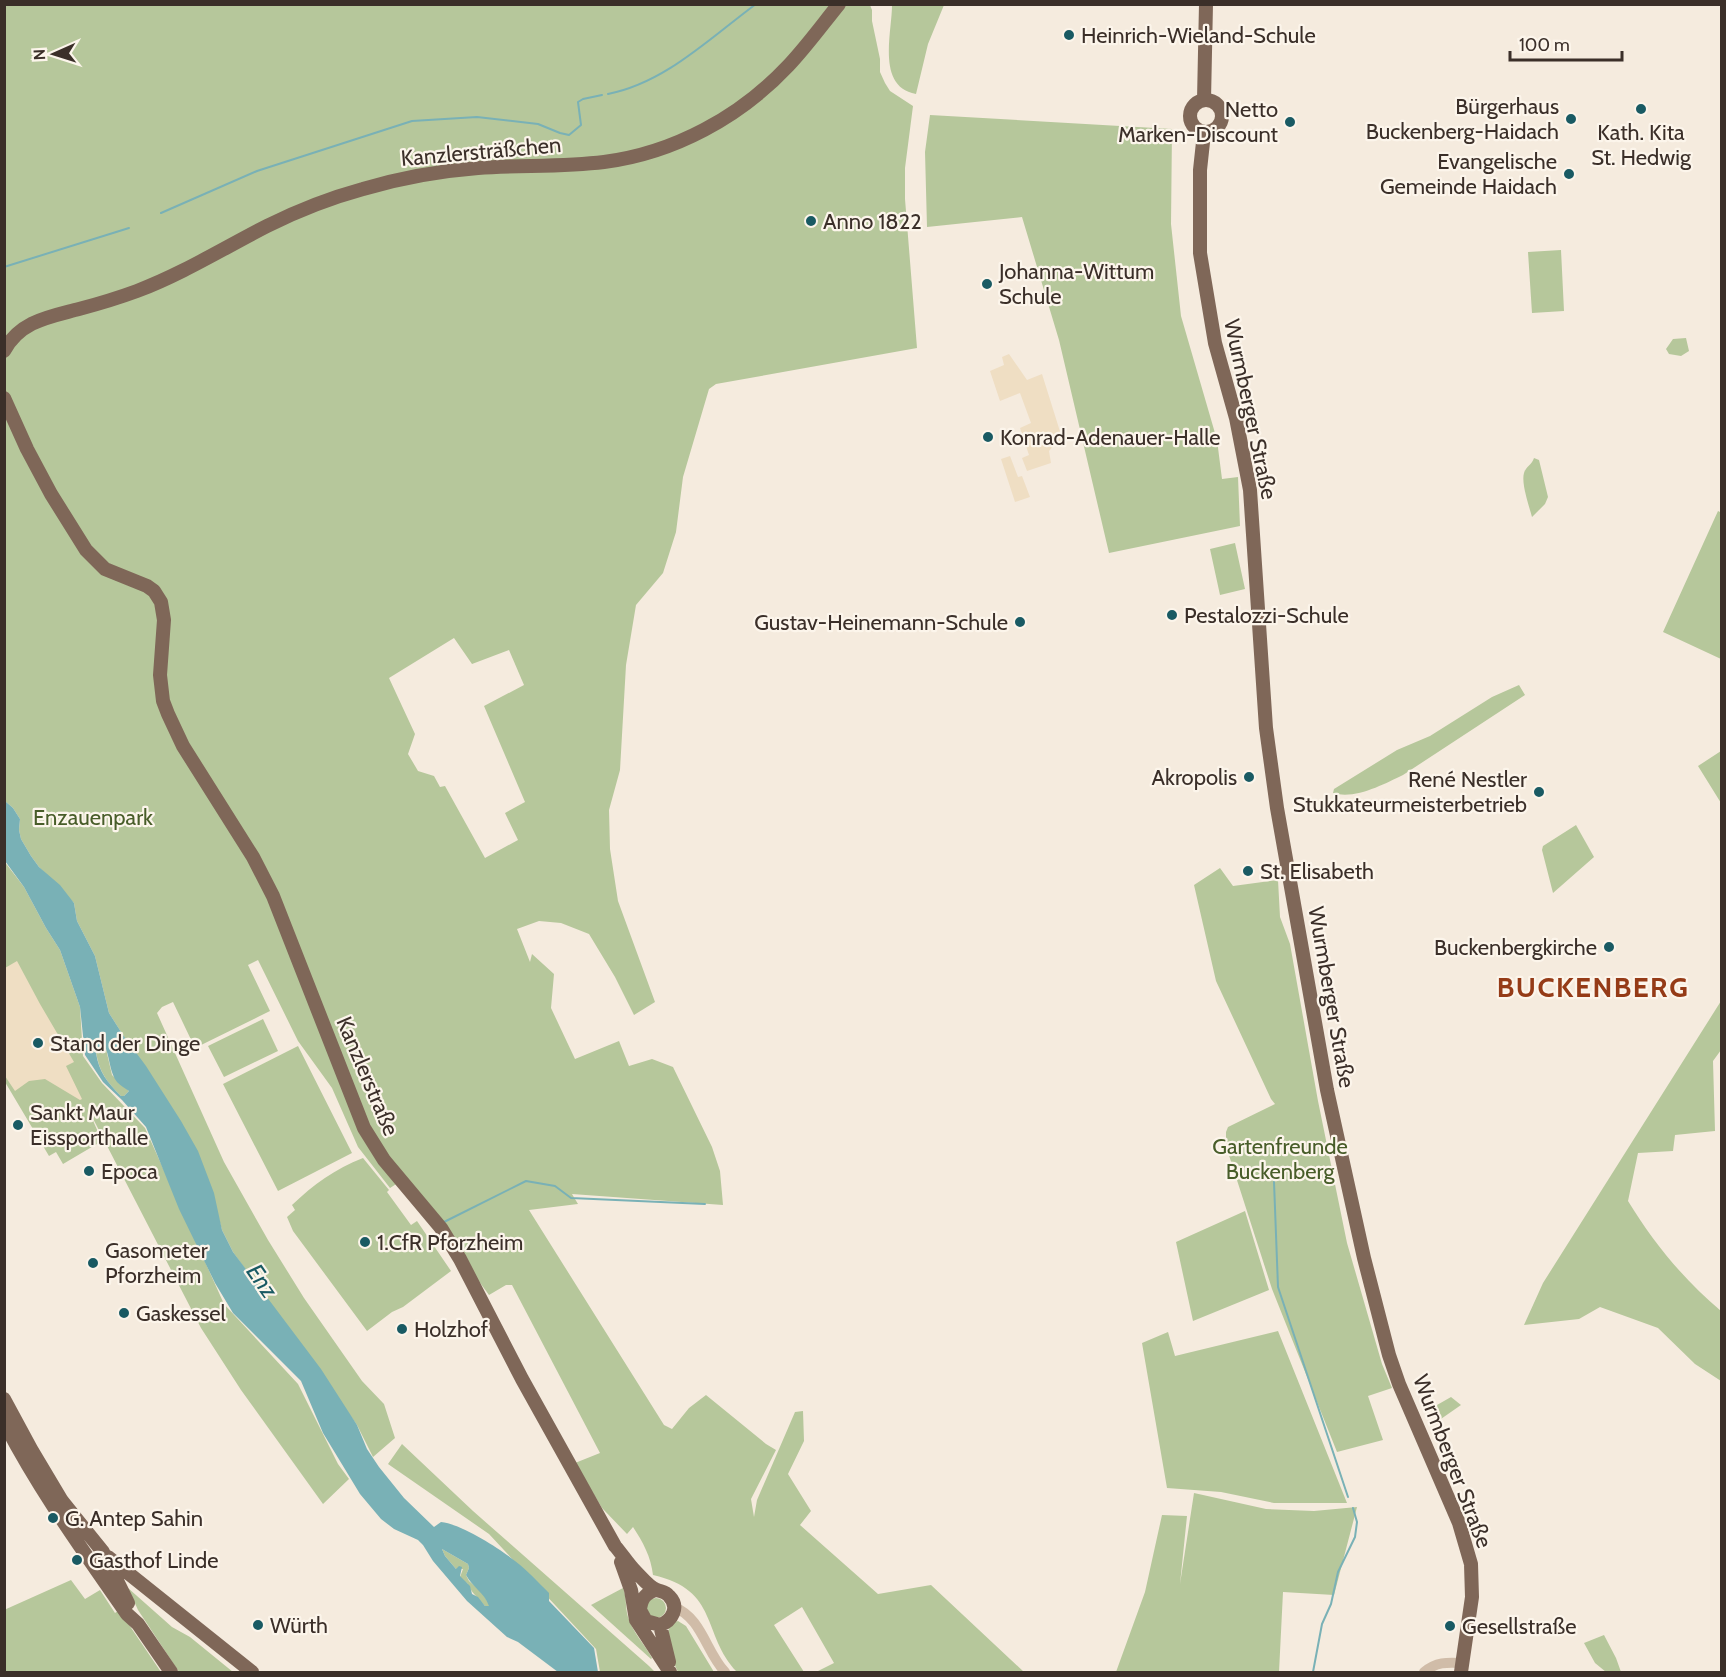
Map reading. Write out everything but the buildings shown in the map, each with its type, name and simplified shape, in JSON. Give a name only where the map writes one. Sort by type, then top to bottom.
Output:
[{"type":"main road","name":"Kanzlersträßchen","points":[[4,351],[12,338],[31,323],[153,285],[268,225],[362,189],[393,180],[449,171],[605,162],[641,154],[681,141],[720,121],[755,97],[788,66],[838,4]]},
{"type":"main road","points":[[1204,100],[1206,4]]},
{"type":"main road","points":[[1204,100],[1218,105],[1222,120],[1217,129],[1204,133],[1194,127],[1190,117],[1193,106],[1204,100]]},
{"type":"main road","name":"Wurmberger Straße","points":[[1204,133],[1200,170],[1200,253],[1209,313],[1222,373],[1236,418],[1250,490],[1265,719],[1277,808],[1325,1080],[1364,1258],[1393,1364],[1411,1413],[1459,1523],[1471,1564],[1472,1597],[1461,1668]]},
{"type":"main road","name":"Kanzlerstraße","points":[[4,398],[51,494],[86,550],[105,569],[147,586],[154,591],[161,602],[164,613],[160,675],[164,701],[173,728],[253,857],[273,896],[364,1128],[377,1150],[434,1219],[456,1251],[522,1379],[615,1546],[628,1578],[636,1620],[671,1672]]},
{"type":"main road","points":[[4,1399],[62,1501],[105,1555],[138,1624],[171,1672]]},
{"type":"main road","points":[[4,1422],[37,1482],[79,1545],[113,1575],[252,1672]]},
{"type":"main road","points":[[79,1545],[95,1554],[105,1555]]},
{"type":"main road","name":"Kanzlerstraße","points":[[615,1546],[650,1594]]},
{"type":"main road","name":"Kanzlerstraße","points":[[650,1594],[666,1593],[674,1607]]},
{"type":"main road","name":"Kanzlerstraße","points":[[650,1594],[640,1610],[642,1616],[652,1624],[660,1625],[671,1672]]},
{"type":"main road","points":[[660,1625],[670,1619],[674,1607]]},
{"type":"street","points":[[674,1607],[684,1610],[692,1617],[716,1662],[725,1672]]},
{"type":"street","points":[[1424,1672],[1444,1662],[1461,1668]]},
{"type":"green space","name":"Enzauenpark","points":[[4,5],[870,5],[880,59],[880,72],[890,91],[913,106],[905,168],[905,199],[917,348],[716,384],[709,389],[683,477],[676,532],[663,573],[636,605],[626,665],[620,770],[609,810],[610,849],[618,901],[655,1002],[634,1015],[615,977],[589,934],[561,923],[539,921],[517,929],[530,962],[532,954],[554,974],[551,1008],[575,1059],[619,1041],[629,1066],[652,1059],[673,1067],[712,1147],[720,1171],[723,1205],[572,1194],[578,1204],[529,1210],[664,1425],[672,1429],[689,1408],[706,1395],[776,1450],[751,1499],[754,1517],[757,1500],[795,1412],[803,1411],[804,1441],[788,1474],[811,1511],[800,1525],[878,1594],[931,1585],[1024,1672],[816,1672],[834,1663],[802,1607],[774,1625],[804,1672],[737,1672],[718,1643],[700,1602],[689,1591],[674,1582],[653,1575],[646,1550],[633,1527],[627,1534],[602,1508],[575,1463],[600,1453],[512,1285],[506,1285],[489,1295],[404,1179],[390,1188],[358,1147],[332,1088],[298,1041],[258,960],[248,965],[270,1011],[195,1048],[173,1002],[162,1007],[157,1013],[224,1162],[268,1240],[304,1298],[362,1381],[384,1404],[395,1438],[373,1457],[357,1425],[233,1252],[222,1230],[217,1212],[128,1043],[109,1013],[95,956],[77,921],[74,903],[31,856],[21,839],[20,819],[5,801]],"holes":[[[454,638],[472,664],[509,650],[524,685],[484,706],[525,802],[505,813],[518,840],[485,858],[445,786],[440,787],[434,776],[418,771],[408,754],[415,734],[389,678]]]},
{"type":"green space","points":[[892,5],[944,5],[928,44],[916,94],[903,89],[895,81],[891,70],[889,44]]},
{"type":"green space","points":[[930,115],[1172,129],[1171,224],[1181,316],[1217,440],[1222,479],[1238,477],[1240,526],[1109,553],[1059,340],[1022,217],[927,227],[925,152]]},
{"type":"green space","points":[[1561,250],[1564,311],[1532,313],[1528,252]]},
{"type":"green space","points":[[1686,338],[1689,351],[1681,356],[1669,354],[1666,349],[1673,339]]},
{"type":"green space","points":[[1534,458],[1539,460],[1548,497],[1545,504],[1532,517],[1523,477]]},
{"type":"green space","points":[[1718,511],[1722,513],[1721,659],[1663,632]]},
{"type":"green space","points":[[1235,543],[1245,589],[1220,595],[1210,549]]},
{"type":"green space","points":[[1519,685],[1525,695],[1403,775],[1360,793],[1342,795],[1333,793],[1334,789],[1397,750],[1430,736],[1492,697]]},
{"type":"green space","points":[[1721,751],[1721,803],[1698,766]]},
{"type":"green space","points":[[1576,825],[1594,857],[1553,893],[1542,850],[1543,846]]},
{"type":"green space","points":[[4,861],[24,887],[60,950],[80,1007],[83,1056],[102,1083],[145,1128],[224,1304],[298,1384],[338,1464],[349,1479],[323,1504],[241,1390],[201,1328],[87,1107],[102,1141],[63,1164],[56,1152],[49,1156],[5,1082]]},
{"type":"green space","name":"Gartenfreunde Buckenberg","points":[[1220,868],[1233,886],[1278,880],[1280,917],[1290,944],[1318,1101],[1347,1243],[1382,1364],[1392,1388],[1368,1396],[1383,1440],[1337,1452],[1272,1289],[1226,1146],[1228,1127],[1275,1104],[1216,981],[1194,885]]},
{"type":"green space","points":[[1721,1001],[1721,1050],[1713,1061],[1715,1131],[1675,1135],[1673,1151],[1638,1153],[1628,1201],[1670,1260],[1721,1311],[1721,1381],[1695,1364],[1658,1328],[1600,1307],[1579,1319],[1524,1325],[1543,1283]]},
{"type":"green space","points":[[263,1019],[278,1051],[224,1077],[208,1046]]},
{"type":"green space","points":[[298,1046],[352,1153],[278,1191],[223,1084]]},
{"type":"green space","points":[[102,1048],[106,1049],[112,1075],[129,1091],[124,1096],[121,1096],[104,1076],[96,1052]]},
{"type":"green space","name":"1.CfR Pforzheim","points":[[363,1158],[389,1190],[387,1192],[411,1225],[417,1221],[451,1271],[367,1331],[293,1231],[287,1217],[295,1210],[292,1205],[317,1184],[334,1172]]},
{"type":"green space","points":[[1245,1211],[1269,1290],[1193,1321],[1176,1242]]},
{"type":"green space","points":[[1278,1331],[1347,1503],[1274,1503],[1221,1492],[1167,1488],[1142,1343],[1168,1332],[1175,1356]]},
{"type":"green space","points":[[1451,1397],[1461,1405],[1438,1421],[1430,1409]]},
{"type":"green space","points":[[402,1444],[473,1511],[655,1672],[600,1672],[596,1649],[489,1534],[388,1464]]},
{"type":"green space","points":[[1194,1493],[1266,1509],[1314,1511],[1357,1507],[1334,1595],[1283,1592],[1279,1672],[1116,1672],[1145,1592],[1162,1515],[1187,1516],[1180,1584]]},
{"type":"green space","points":[[442,1549],[468,1564],[466,1575],[469,1581],[482,1592],[490,1606],[485,1606],[467,1583],[463,1582],[460,1577],[463,1569],[456,1569]]},
{"type":"green space","points":[[71,1580],[85,1599],[100,1590],[115,1613],[119,1610],[161,1672],[5,1672],[4,1610]]},
{"type":"green space","points":[[128,1588],[172,1627],[190,1637],[233,1672],[179,1672],[138,1610]]},
{"type":"green space","points":[[623,1588],[630,1622],[651,1659],[591,1605]]},
{"type":"green space","points":[[656,1598],[663,1601],[666,1608],[663,1615],[656,1618],[649,1615],[646,1608],[649,1601]]},
{"type":"green space","points":[[678,1621],[686,1626],[714,1672],[678,1672],[671,1655],[668,1637],[670,1624]]},
{"type":"green space","points":[[1604,1635],[1621,1672],[1606,1672],[1595,1663],[1584,1643]]},
{"type":"shaded area","points":[[1009,354],[1027,380],[1042,374],[1063,441],[1056,443],[1049,451],[1051,463],[1027,471],[1022,458],[1029,455],[1020,428],[1031,423],[1020,393],[1000,401],[990,371],[1004,365],[1002,357]]},
{"type":"shaded area","points":[[1010,456],[1018,477],[1022,476],[1030,497],[1015,502],[1001,459]]},
{"type":"shaded area","points":[[17,961],[74,1062],[66,1066],[82,1099],[80,1100],[45,1079],[29,1081],[15,1091],[5,1076],[5,968]]},
{"type":"water","points":[[5,801],[20,819],[21,839],[31,856],[39,867],[60,885],[74,903],[77,921],[95,956],[109,1013],[146,1066],[198,1151],[214,1193],[222,1230],[233,1252],[321,1369],[357,1425],[367,1449],[379,1467],[404,1498],[434,1527],[441,1522],[480,1537],[528,1572],[549,1593],[549,1601],[594,1648],[598,1672],[558,1672],[518,1642],[507,1637],[467,1601],[418,1540],[394,1529],[381,1519],[360,1494],[323,1433],[301,1381],[233,1313],[215,1283],[179,1209],[146,1127],[103,1082],[85,1055],[80,1007],[60,950],[24,887],[5,861]],"holes":[[[102,1048],[106,1049],[111,1071],[118,1083],[129,1091],[124,1096],[121,1096],[104,1076],[96,1053]],[[442,1549],[468,1564],[466,1575],[489,1606],[485,1606],[478,1597],[472,1594],[470,1586],[460,1576],[462,1567],[459,1566],[456,1569]]]},
{"type":"waterway","points":[[608,94],[629,88],[668,70],[756,4]]},
{"type":"waterway","points":[[161,213],[257,171],[412,121],[477,117],[538,124],[569,135],[581,125],[578,102],[602,95]]},
{"type":"waterway","points":[[4,267],[129,228]]},
{"type":"waterway","points":[[444,1222],[526,1181],[555,1186],[571,1198],[705,1204]]},
{"type":"waterway","points":[[1274,1182],[1278,1287],[1348,1497]]},
{"type":"waterway","points":[[1313,1672],[1322,1624],[1331,1604],[1338,1572],[1355,1537],[1357,1522],[1353,1508]]},
{"type":"place","name":"Heinrich-Wieland-Schule","points":[[1069,35]]},
{"type":"place","name":"Kath. Kita St. Hedwig","points":[[1641,109]]},
{"type":"place","name":"Bürgerhaus Buckenberg-Haidach","points":[[1571,119]]},
{"type":"place","name":"Netto Marken-Discount","points":[[1290,122]]},
{"type":"place","name":"Evangelische Gemeinde Haidach","points":[[1569,174]]},
{"type":"place","name":"Anno 1822","points":[[811,221]]},
{"type":"place","name":"Johanna-Wittum Schule","points":[[987,284]]},
{"type":"place","name":"Konrad-Adenauer-Halle","points":[[988,437]]},
{"type":"place","name":"Pestalozzi-Schule","points":[[1172,615]]},
{"type":"place","name":"Gustav-Heinemann-Schule","points":[[1020,622]]},
{"type":"place","name":"Akropolis","points":[[1249,777]]},
{"type":"place","name":"René Nestler Stukkateurmeisterbetrieb","points":[[1539,792]]},
{"type":"place","name":"St. Elisabeth","points":[[1248,871]]},
{"type":"place","name":"Buckenbergkirche","points":[[1609,947]]},
{"type":"place","name":"Stand der Dinge","points":[[38,1043]]},
{"type":"place","name":"Sankt Maur Eissporthalle","points":[[18,1125]]},
{"type":"place","name":"Epoca","points":[[89,1171]]},
{"type":"place","name":"1.CfR Pforzheim","points":[[365,1242]]},
{"type":"place","name":"Gasometer Pforzheim","points":[[93,1263]]},
{"type":"place","name":"Gaskessel","points":[[124,1313]]},
{"type":"place","name":"Holzhof","points":[[402,1329]]},
{"type":"place","name":"G. Antep Sahin","points":[[53,1518]]},
{"type":"place","name":"Gasthof Linde","points":[[77,1560]]},
{"type":"place","name":"Würth","points":[[258,1625]]},
{"type":"place","name":"Gesellstraße","points":[[1450,1626]]},
{"type":"district","name":"BUCKENBERG","points":[[1593,987]]},
{"type":"water label","name":"Enz","points":[[262,1281]]}]
